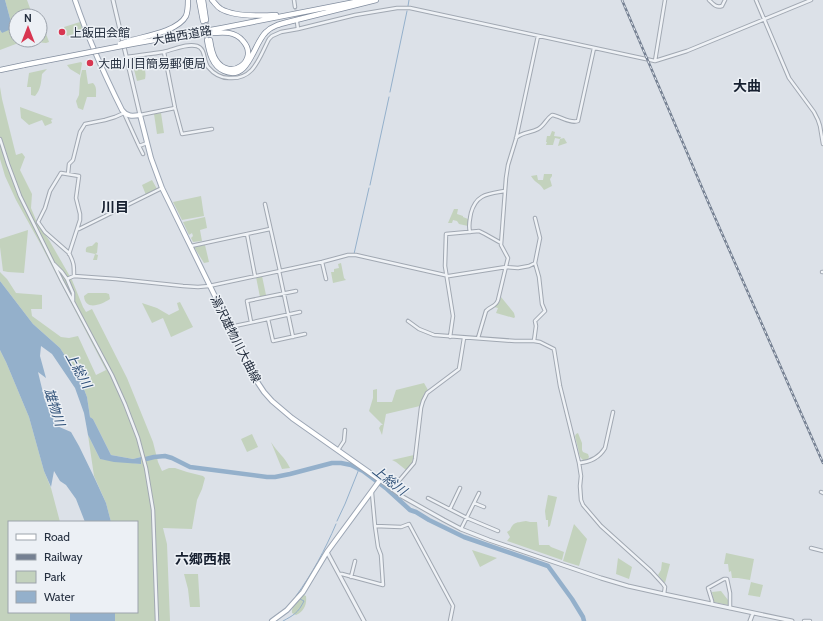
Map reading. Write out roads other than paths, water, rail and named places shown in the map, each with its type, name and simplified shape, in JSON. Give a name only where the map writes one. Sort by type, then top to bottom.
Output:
[{"type":"highway","points":[[0,70],[102,50],[132,42],[166,30],[175,26],[186,16],[188,10],[188,0]]},
{"type":"highway","points":[[199,0],[205,21],[203,0]]},
{"type":"highway","points":[[212,0],[221,9],[231,13],[261,16],[292,15]]},
{"type":"highway","name":"大曲西道路","points":[[132,42],[222,28],[365,0]]},
{"type":"highway","points":[[132,42],[224,32],[232,33],[242,39],[248,47],[249,52],[244,64],[240,68],[234,70],[222,66],[217,61],[208,40],[210,55],[216,66],[224,72],[236,73],[246,66],[262,35],[276,25],[376,0]]},
{"type":"main road","points":[[75,0],[97,58],[124,113],[129,116],[140,115]]},
{"type":"main road","name":"湯沢雄物川大曲線","points":[[140,115],[154,168],[162,188],[256,380],[272,401],[292,418],[379,480]]},
{"type":"main road","points":[[272,621],[287,610],[303,592],[328,552],[379,480]]},
{"type":"street","points":[[113,0],[140,115],[175,108]]},
{"type":"street","points":[[294,0],[295,7]]},
{"type":"street","points":[[655,61],[665,0]]},
{"type":"street","points":[[709,0],[715,5],[722,6],[725,0]]},
{"type":"street","points":[[756,0],[788,78],[814,112],[818,120],[823,144]]},
{"type":"street","points":[[127,57],[164,52],[190,46],[199,47],[203,53],[206,64],[212,71],[224,78],[244,77],[252,71],[272,36],[281,32],[354,15],[397,8],[410,8],[655,61],[688,50],[811,0]]},
{"type":"street","points":[[297,22],[298,29]]},
{"type":"street","points":[[478,338],[486,311],[498,302],[508,258],[501,243],[507,172],[516,139],[538,36]]},
{"type":"street","points":[[516,139],[522,134],[538,130],[552,115],[574,122],[578,121],[594,48]]},
{"type":"street","points":[[164,52],[175,108],[182,134],[212,129]]},
{"type":"street","points":[[68,174],[69,164],[73,160],[80,132],[85,124],[105,120],[124,113],[143,154]]},
{"type":"street","points":[[0,139],[16,186],[52,262],[112,375],[135,430],[144,458],[154,520],[157,621]]},
{"type":"street","points":[[140,146],[147,143]]},
{"type":"street","points":[[69,254],[80,220],[76,198],[79,176],[61,173],[50,191],[46,208],[38,222],[45,232],[69,254],[74,263],[74,276]]},
{"type":"street","points":[[77,229],[162,188]]},
{"type":"street","points":[[470,232],[469,224],[473,207],[477,200],[483,196],[505,191]]},
{"type":"street","points":[[265,204],[293,337]]},
{"type":"street","points":[[534,341],[536,321],[545,309],[542,304],[538,277],[534,263],[540,238],[536,218]]},
{"type":"street","points":[[190,246],[270,229]]},
{"type":"street","points":[[450,337],[453,316],[445,266],[446,234],[482,232],[501,243]]},
{"type":"street","points":[[247,234],[255,276]]},
{"type":"street","points":[[67,279],[74,276],[198,287],[280,271],[348,255],[356,255],[446,276],[506,267],[518,268],[529,266],[534,263]]},
{"type":"street","points":[[52,262],[67,279],[73,293],[73,303]]},
{"type":"street","points":[[322,262],[326,279]]},
{"type":"street","points":[[251,322],[247,301],[296,291]]},
{"type":"street","points":[[230,327],[300,312]]},
{"type":"street","points":[[268,319],[273,341],[305,334]]},
{"type":"street","points":[[408,321],[419,329],[438,336],[534,341],[540,342],[554,349],[560,386],[579,463],[581,476],[581,500],[601,526],[651,571],[663,584],[665,587],[664,594]]},
{"type":"street","points":[[392,489],[414,463],[421,408],[425,396],[430,390],[459,369],[464,338]]},
{"type":"street","points":[[579,463],[590,462],[602,453],[605,448],[613,412]]},
{"type":"street","points":[[338,451],[344,441],[345,430]]},
{"type":"street","points":[[379,480],[415,504],[461,529],[489,540],[611,581],[664,594],[792,621]]},
{"type":"street","points":[[450,509],[460,488]]},
{"type":"street","points":[[340,574],[383,585],[381,555],[378,547],[371,492]]},
{"type":"street","points":[[461,529],[479,493]]},
{"type":"street","points":[[428,498],[467,518],[498,531]]},
{"type":"street","points":[[474,502],[484,507]]},
{"type":"street","points":[[375,526],[397,527],[409,524],[453,606],[450,620],[445,621]]},
{"type":"street","points":[[811,548],[823,551]]},
{"type":"street","points":[[328,552],[364,621]]},
{"type":"street","points":[[351,577],[355,561]]},
{"type":"street","points":[[712,604],[708,588],[726,579],[730,597],[730,608]]},
{"type":"street","points":[[750,621],[752,613]]},
{"type":"street","points":[[804,621],[810,621]]},
{"type":"water","points":[[0,0],[5,0],[8,11],[8,30],[2,33],[0,30]]},
{"type":"water","points":[[0,281],[33,324],[60,348],[80,379],[87,397],[90,417],[93,419],[111,455],[133,459],[141,457],[141,464],[114,462],[100,459],[88,435],[84,413],[75,388],[52,354],[41,346],[40,356],[46,378],[38,372],[45,401],[57,426],[71,432],[79,446],[106,503],[111,521],[85,521],[76,499],[66,485],[60,481],[54,471],[51,487],[44,471],[29,417],[0,350]]},
{"type":"water","points":[[70,613],[115,613],[115,621],[70,621]]},
{"type":"waterway","points":[[408,6],[409,0]]},
{"type":"waterway","points":[[390,92],[407,11]]},
{"type":"waterway","points":[[370,185],[389,97]]},
{"type":"waterway","points":[[354,254],[369,188]]},
{"type":"waterway","name":"上総川","points":[[146,459],[165,456],[190,467],[267,477],[290,474],[332,463],[351,465],[363,471],[387,489],[410,510],[429,520],[464,537],[548,566],[572,599],[584,621]]},
{"type":"waterway","points":[[337,521],[359,469]]},
{"type":"waterway","points":[[296,596],[318,562],[336,524]]},
{"type":"waterway","points":[[283,621],[298,611],[304,601],[300,599]]},
{"type":"tunnel","points":[[295,7],[297,20]]},
{"type":"tunnel","points":[[206,20],[210,40]]},
{"type":"tunnel","points":[[203,21],[207,40]]},
{"type":"railway","points":[[622,0],[709,204],[823,463]]},
{"type":"place","name":"上飯田会館","points":[[62,32]]},
{"type":"place","name":"大曲川目簡易郵便局","points":[[90,63]]},
{"type":"district","name":"大曲","points":[[747,86]]},
{"type":"district","name":"川目","points":[[115,207]]},
{"type":"district","name":"六郷西根","points":[[203,559]]},
{"type":"water label","name":"雄物川","points":[[55,407]]}]
